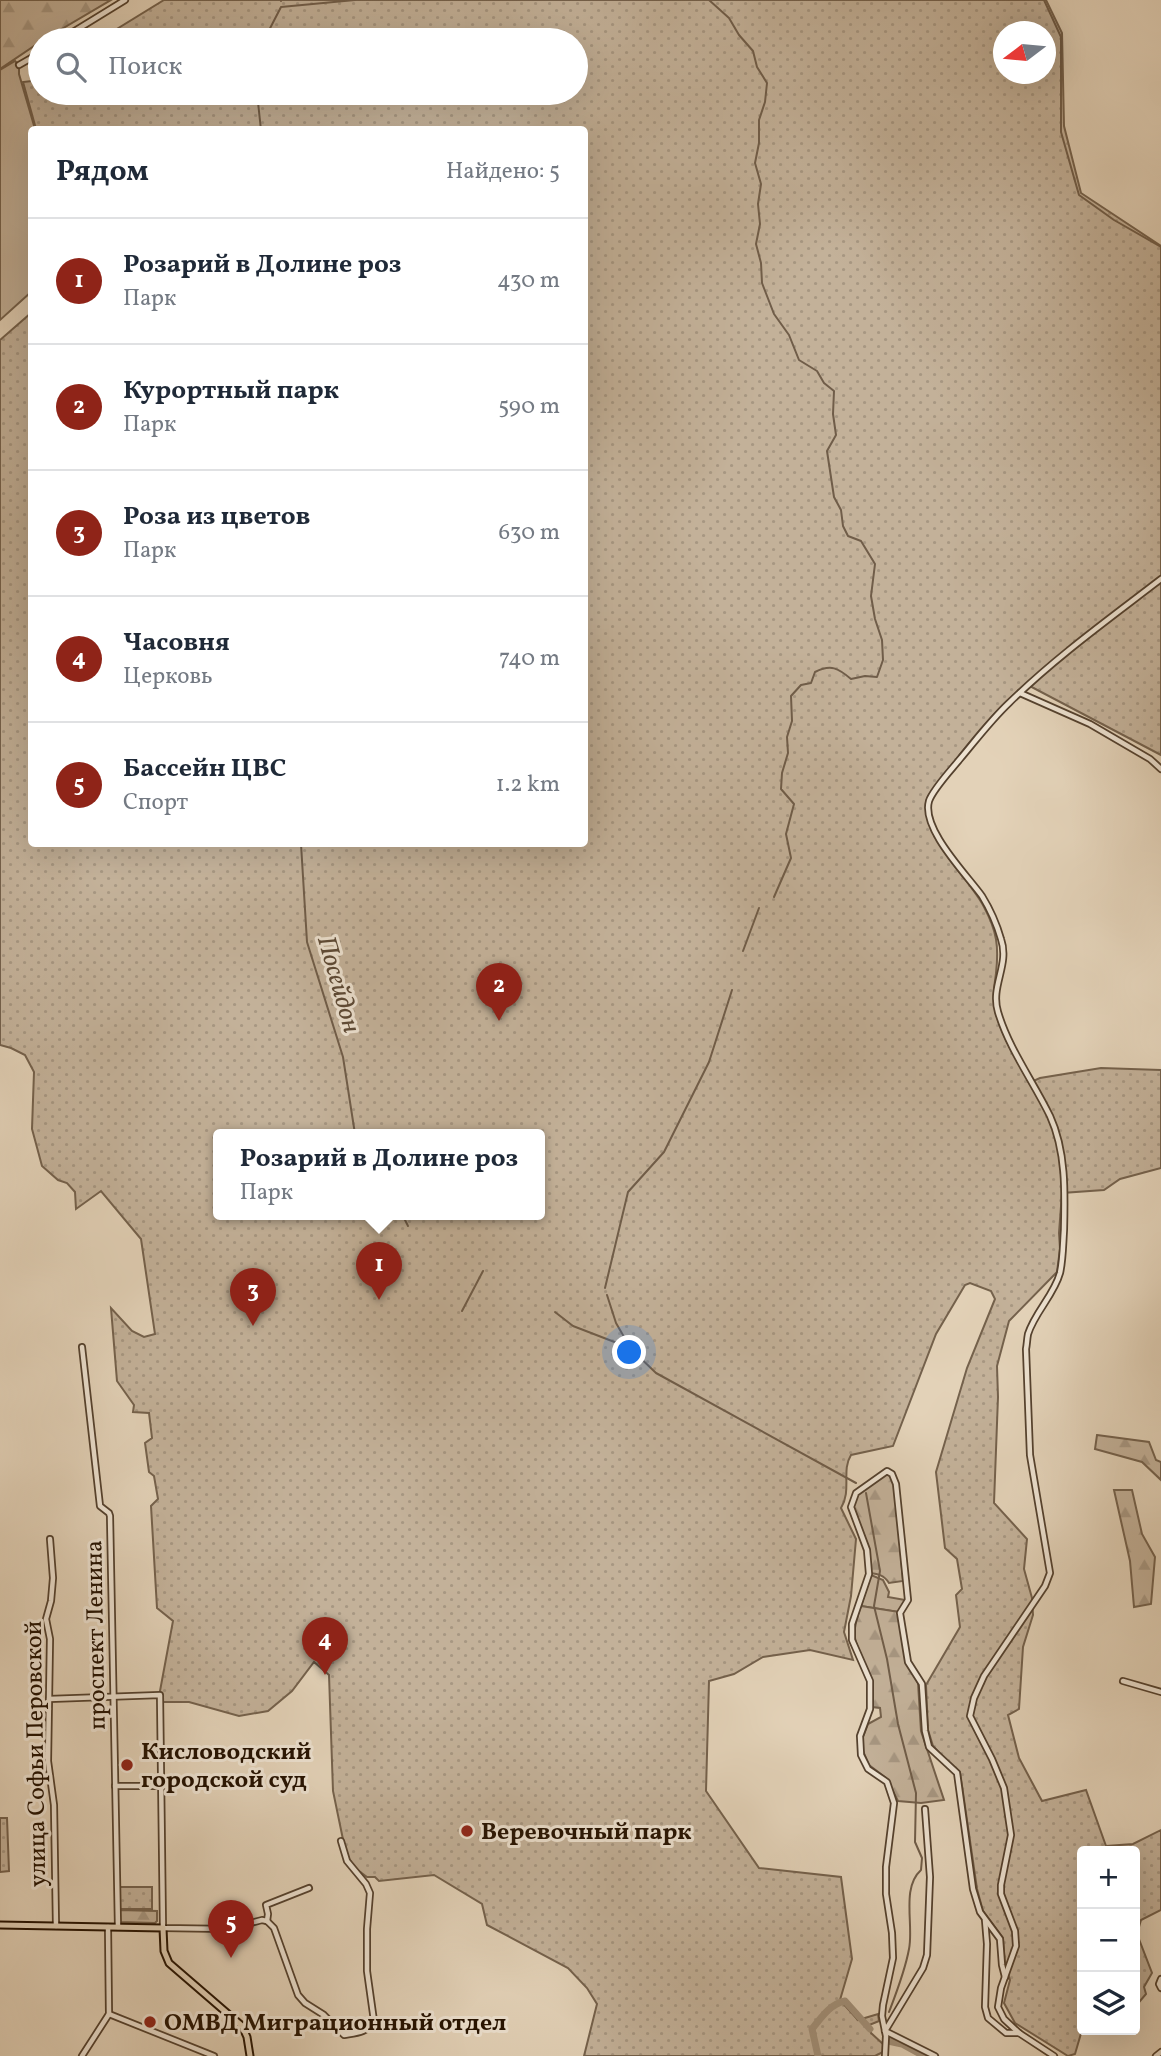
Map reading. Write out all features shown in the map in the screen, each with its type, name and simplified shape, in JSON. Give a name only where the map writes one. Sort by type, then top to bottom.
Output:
[{"type":"main road","points":[[0,1925],[163,1928],[164,1951],[169,1963],[242,2026],[250,2056]]},
{"type":"street","points":[[80,28],[125,0]]},
{"type":"street","points":[[19,65],[28,60]]},
{"type":"street","points":[[1054,2056],[1018,2033],[1004,2019],[998,2007],[1016,1946],[1015,1931],[1001,1894],[1011,1835],[1004,1788],[970,1716],[974,1698],[984,1676],[1045,1586],[1050,1573],[1030,1455],[1026,1349],[1028,1333],[1051,1295],[1060,1272],[1064,1183],[1056,1132],[997,1009],[995,998],[1005,952],[1002,940],[983,898],[958,867],[938,835],[928,809],[931,796],[994,719],[1019,693],[1055,660],[1161,579]]},
{"type":"street","points":[[1019,693],[1090,724],[1150,759],[1161,769]]},
{"type":"street","name":"проспект Ленина","points":[[82,1347],[100,1506],[110,1516],[118,1927]]},
{"type":"street","points":[[885,2056],[886,2034],[882,2017],[893,1958],[886,1867],[894,1803],[887,1782],[868,1769],[860,1755],[860,1736],[870,1709],[870,1681],[852,1640],[852,1624],[869,1574],[867,1550],[851,1507],[856,1493],[887,1471],[892,1474],[896,1485],[908,1600],[901,1613],[908,1662],[922,1684],[925,1731],[929,1747],[957,1773],[973,1889],[980,1912],[1000,1939],[1005,1977]]},
{"type":"street","name":"улица Софьи Перовской","points":[[50,1539],[53,1578],[46,1619],[50,1639],[48,1761],[54,1805],[56,1926]]},
{"type":"street","points":[[1123,1681],[1161,1692]]},
{"type":"street","points":[[49,1699],[160,1695],[163,1928],[227,1929],[267,1921],[274,1928],[302,2000],[324,2015],[344,2035],[363,2032],[371,2027],[374,2021],[366,1971],[370,1894],[366,1884],[347,1861],[341,1841]]},
{"type":"street","points":[[115,1786],[161,1786]]},
{"type":"street","points":[[886,2034],[923,1968],[927,1955],[930,1877],[925,1809]]},
{"type":"street","points":[[267,1921],[266,1905],[309,1888]]},
{"type":"street","points":[[985,1919],[985,2007],[988,2018],[1006,2033],[1018,2033]]},
{"type":"street","points":[[82,2056],[109,2014],[108,1927]]},
{"type":"street","points":[[1161,1979],[1161,1988]]},
{"type":"street","points":[[109,2014],[214,2056]]},
{"type":"street","points":[[886,2034],[935,2056]]},
{"type":"street","points":[[1156,2056],[1161,2052]]},
{"type":"green space","points":[[0,0],[111,0],[63,28],[28,28],[28,50],[0,69]]},
{"type":"green space","points":[[164,0],[1046,0],[1062,33],[1064,126],[1081,193],[1161,246],[1161,755],[1026,684],[999,709],[962,752],[928,796],[926,810],[936,839],[977,895],[992,924],[997,947],[994,993],[998,1022],[1029,1083],[1040,1078],[1101,1068],[1161,1070],[1161,1168],[1120,1179],[1104,1190],[1062,1193],[1057,1272],[1009,1321],[997,1366],[994,1503],[1027,1539],[1024,1569],[1032,1598],[1033,1615],[1023,1647],[1019,1709],[1008,1715],[1019,1758],[1042,1801],[1086,1790],[1106,1846],[1077,1846],[1077,2035],[1081,2035],[1075,2054],[1068,2056],[1015,2023],[1004,2003],[1010,1980],[1005,1965],[1003,1938],[983,1911],[977,1889],[960,1772],[933,1746],[928,1730],[926,1685],[960,1627],[956,1595],[962,1589],[957,1559],[945,1548],[936,1472],[967,1368],[995,1299],[991,1291],[970,1283],[965,1285],[936,1334],[893,1446],[851,1455],[848,1461],[846,1494],[841,1508],[856,1539],[851,1596],[844,1632],[853,1660],[810,1650],[763,1657],[734,1674],[709,1681],[706,1791],[759,1868],[841,1877],[852,1959],[840,2000],[858,2020],[878,2014],[879,2021],[869,2025],[871,2033],[884,2045],[883,2052],[875,2056],[584,2056],[597,2004],[587,1988],[568,1968],[487,1925],[482,1904],[434,1875],[379,1881],[375,1877],[367,1877],[355,1868],[346,1854],[333,1791],[329,1675],[314,1662],[292,1691],[268,1711],[239,1716],[189,1702],[162,1702],[160,1691],[173,1621],[157,1608],[151,1506],[158,1499],[154,1476],[149,1472],[145,1443],[152,1438],[149,1413],[133,1412],[134,1405],[117,1381],[111,1308],[132,1331],[144,1337],[155,1334],[141,1239],[101,1191],[76,1209],[75,1192],[67,1183],[58,1180],[42,1166],[32,1129],[34,1072],[25,1055],[0,1045],[0,340],[28,316],[28,847],[588,847],[588,126],[35,126],[29,105],[588,105],[588,28],[118,28]]},
{"type":"green space","points":[[15,61],[19,65],[19,74],[34,126],[28,126],[28,295],[0,320],[0,70]]},
{"type":"green space","points":[[28,81],[28,100],[23,82]]},
{"type":"green space","points":[[1097,1435],[1149,1442],[1156,1460],[1161,1462],[1161,1480],[1142,1462],[1095,1449]]},
{"type":"green space","points":[[887,1472],[895,1485],[903,1581],[889,1583],[881,1575],[870,1573],[869,1549],[853,1507],[857,1496]]},
{"type":"green space","points":[[1114,1490],[1132,1490],[1142,1534],[1155,1557],[1151,1604],[1134,1607],[1130,1561]]},
{"type":"green space","points":[[871,1575],[883,1580],[889,1592],[888,1597],[905,1600],[899,1612],[861,1606]]},
{"type":"green space","points":[[861,1606],[899,1612],[907,1664],[918,1683],[921,1731],[944,1800],[921,1803],[898,1801],[886,1778],[869,1765],[863,1751],[863,1737],[868,1724],[881,1717],[880,1708],[872,1707],[871,1682],[856,1644],[855,1629]]},
{"type":"green space","points":[[0,1818],[7,1818],[9,1871],[0,1872]]},
{"type":"green space","points":[[1161,1830],[1161,1910],[1141,1920],[1140,1924],[1140,1846],[1106,1846],[1133,1844]]},
{"type":"green space","points":[[119,1887],[152,1887],[152,1909],[119,1909]]},
{"type":"green space","points":[[119,1910],[157,1911],[157,1921],[119,1922]]},
{"type":"green space","points":[[1140,1942],[1152,1973],[1144,1987],[1146,1994],[1140,2001]]},
{"type":"waterway","points":[[270,28],[281,7],[355,0]]},
{"type":"waterway","points":[[709,0],[729,18],[753,51],[757,67],[767,83],[759,120],[759,143],[755,163],[761,184],[758,204],[760,224],[756,244],[762,283],[774,314],[789,335],[799,360],[817,371],[824,383],[834,391],[836,435],[827,451],[834,497],[841,510],[843,526],[848,536],[861,541],[875,564],[871,596],[882,640],[883,660],[877,677],[851,679],[838,670],[826,668],[815,672],[811,683],[801,685],[791,696],[792,721],[787,737],[788,753],[781,789],[794,804],[786,834],[791,858],[774,897]]},
{"type":"waterway","points":[[1044,0],[1061,37],[1061,132],[1079,195],[1114,220],[1161,247]]},
{"type":"waterway","name":"Посейдон","points":[[258,105],[261,126]]},
{"type":"waterway","name":"Посейдон","points":[[301,847],[307,942],[343,1057],[354,1129]]},
{"type":"waterway","points":[[743,951],[759,908]]},
{"type":"waterway","points":[[605,1288],[628,1192],[664,1152],[709,1062],[732,990]]},
{"type":"waterway","name":"Посейдон","points":[[405,1220],[408,1226]]},
{"type":"waterway","points":[[462,1311],[483,1271]]},
{"type":"waterway","points":[[607,1295],[616,1323],[631,1349],[656,1373],[856,1483]]},
{"type":"waterway","points":[[555,1312],[573,1326],[630,1348]]},
{"type":"waterway","points":[[866,1493],[880,1571],[874,1606],[887,1659],[898,1724],[916,1793],[915,1842],[922,1858],[921,1870],[911,1887],[907,1957],[889,2012]]},
{"type":"waterway","points":[[818,2056],[812,2029],[835,2005],[845,2001],[870,2029]]},
{"type":"waterway","points":[[888,2041],[902,2044],[924,2056]]},
{"type":"place","name":"Курортный парк","points":[[499,1021]]},
{"type":"place","name":"Розарий в Долине роз","points":[[379,1300]]},
{"type":"place","name":"Роза из цветов","points":[[253,1326]]},
{"type":"place","name":"Часовня","points":[[325,1675]]},
{"type":"place","name":"Кисловодский городской суд","points":[[127,1765]]},
{"type":"place","name":"Веревочный парк","points":[[467,1831]]},
{"type":"place","name":"Бассейн ЦВС","points":[[231,1958]]},
{"type":"place","name":"ОМВД Миграционный отдел","points":[[150,2022]]}]
